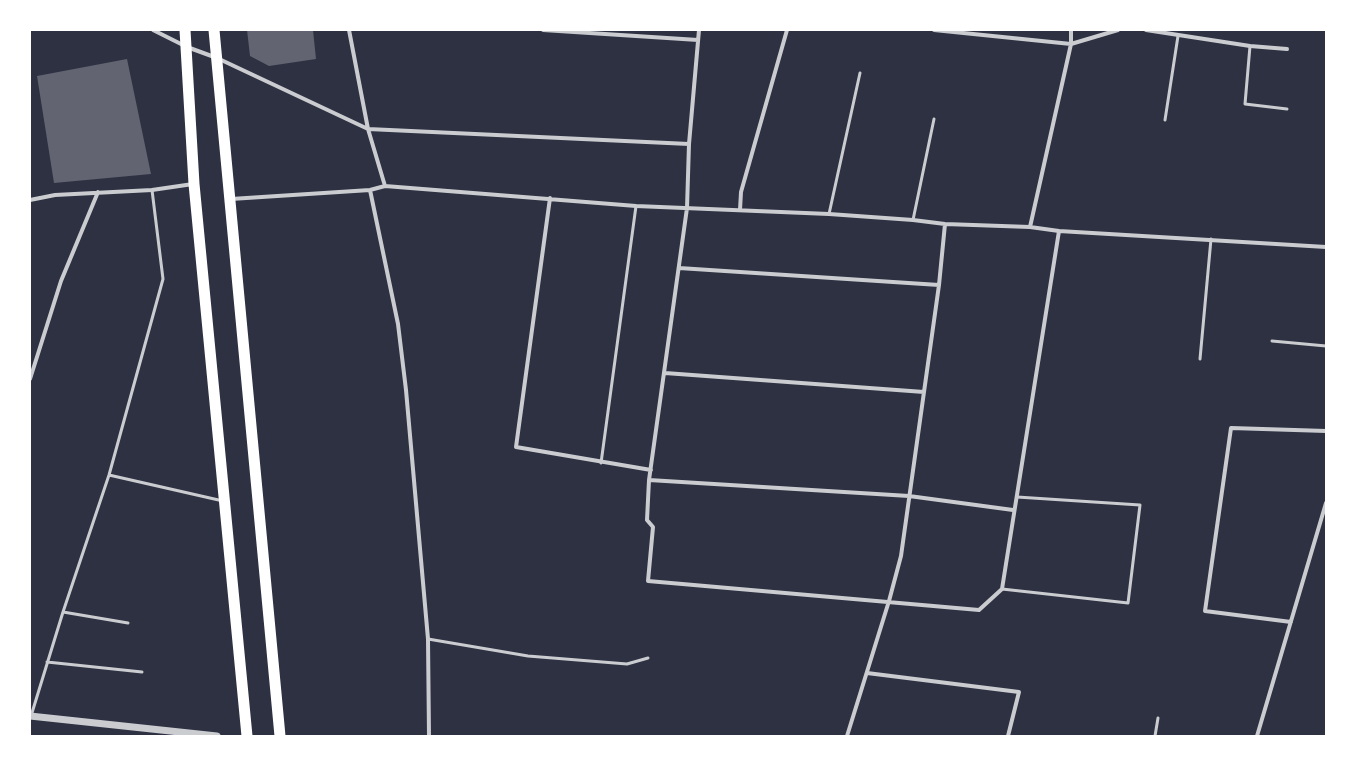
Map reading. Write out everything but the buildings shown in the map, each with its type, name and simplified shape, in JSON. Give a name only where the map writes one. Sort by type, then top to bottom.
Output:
[{"type":"highway","points":[[185,30],[194,184],[247,736]]},
{"type":"highway","points":[[214,30],[280,736]]},
{"type":"street","points":[[153,30],[186,47],[217,58],[368,129],[689,144]]},
{"type":"street","points":[[349,30],[368,129],[386,186]]},
{"type":"street","points":[[543,30],[698,40]]},
{"type":"street","points":[[699,30],[689,144],[687,208],[649,480],[647,520],[653,527],[648,581],[978,610],[1002,589],[1059,231]]},
{"type":"street","points":[[740,210],[741,192],[787,30]]},
{"type":"street","points":[[934,30],[972,32],[1071,44],[1118,30]]},
{"type":"street","points":[[1030,228],[1071,44],[1071,30]]},
{"type":"street","points":[[1146,30],[1250,46],[1287,49]]},
{"type":"street","points":[[30,200],[55,195],[152,190],[194,184]]},
{"type":"street","points":[[231,199],[370,190],[386,186],[636,206],[829,214],[913,220],[945,224],[1326,247]]},
{"type":"street","points":[[370,190],[398,324],[406,390],[428,639],[429,736]]},
{"type":"street","points":[[30,379],[60,281],[98,192]]},
{"type":"street","points":[[550,198],[516,447],[601,463],[650,470]]},
{"type":"street","points":[[847,736],[900,556],[939,285],[945,224]]},
{"type":"street","points":[[679,268],[939,285]]},
{"type":"street","points":[[665,373],[924,392]]},
{"type":"street","points":[[1291,622],[1205,611],[1231,428],[1326,431]]},
{"type":"street","points":[[649,480],[908,496],[1014,510]]},
{"type":"street","points":[[1257,736],[1326,503]]},
{"type":"street","points":[[866,673],[1019,692],[1008,736]]},
{"type":"street","points":[[30,717],[216,736]]},
{"type":"lane","points":[[1165,120],[1178,36]]},
{"type":"lane","points":[[1250,46],[1245,104],[1287,109]]},
{"type":"lane","points":[[829,214],[860,74]]},
{"type":"lane","points":[[913,220],[934,119]]},
{"type":"lane","points":[[30,717],[63,612],[109,475],[163,280],[152,190]]},
{"type":"lane","points":[[601,463],[636,206]]},
{"type":"lane","points":[[1200,359],[1210,239]]},
{"type":"lane","points":[[1272,341],[1326,346]]},
{"type":"lane","points":[[109,475],[224,502]]},
{"type":"lane","points":[[1002,589],[1128,603],[1140,505],[1017,497]]},
{"type":"lane","points":[[63,612],[128,623]]},
{"type":"lane","points":[[428,639],[536,656],[627,664],[648,658]]},
{"type":"lane","points":[[47,662],[142,672]]},
{"type":"lane","points":[[1155,736],[1158,718]]}]
